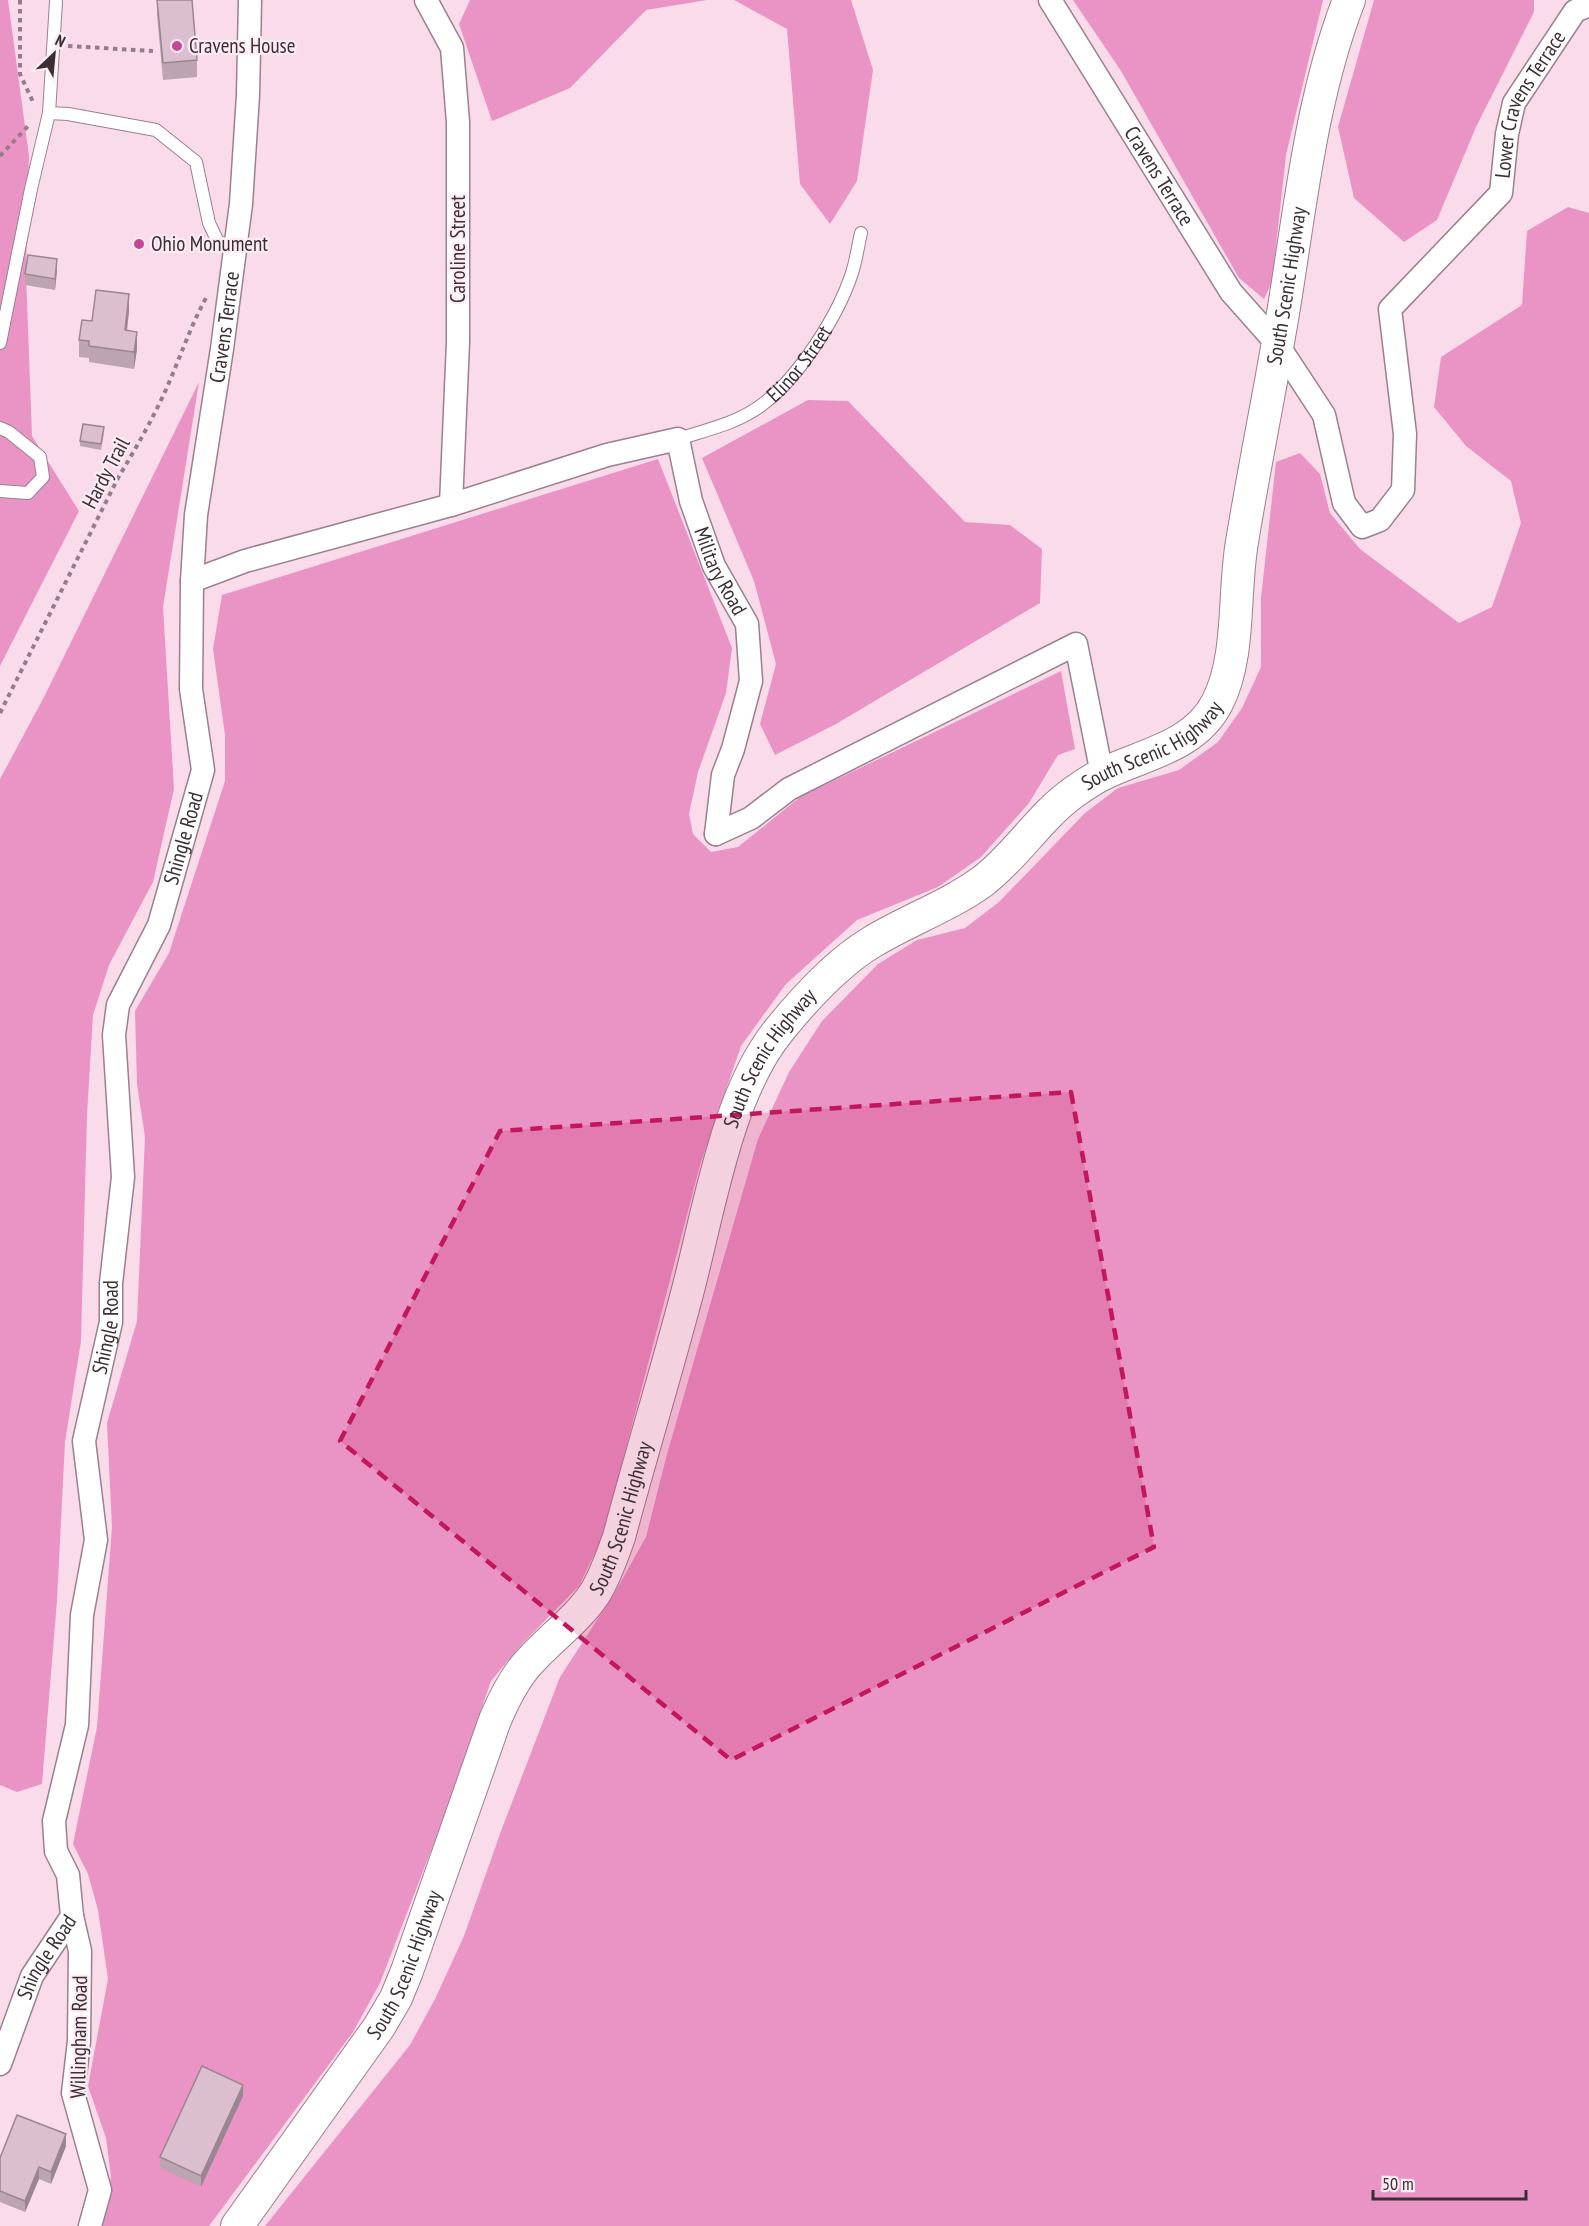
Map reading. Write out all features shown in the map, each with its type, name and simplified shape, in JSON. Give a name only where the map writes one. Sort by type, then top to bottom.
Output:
[{"type":"main road","name":"South Scenic Highway","points":[[237,2226],[379,2027],[396,1998],[438,1887],[495,1720],[506,1696],[529,1661],[573,1620],[595,1593],[608,1569],[686,1299],[722,1159],[755,1065],[778,1031],[836,970],[868,944],[963,896],[988,877],[1050,810],[1072,793],[1102,774],[1186,739],[1201,725],[1216,705],[1227,678],[1232,648],[1239,557],[1278,345],[1303,187],[1326,70],[1349,0]]},
{"type":"street","name":"Cravens Terrace","points":[[192,581],[196,515],[227,318],[241,204],[248,95],[250,0]]},
{"type":"street","name":"Caroline Street","points":[[426,0],[453,48],[458,122],[458,342],[451,505]]},
{"type":"street","name":"Cravens Terrace","points":[[1050,0],[1231,292],[1278,345]]},
{"type":"street","name":"Lower Cravens Terrace","points":[[1278,345],[1324,415],[1344,502],[1362,527],[1380,520],[1402,490],[1405,434],[1390,309],[1501,193],[1507,134],[1514,103],[1575,11],[1589,5]]},
{"type":"street","points":[[192,581],[245,561],[451,505],[607,455],[678,439]]},
{"type":"street","name":"Military Road","points":[[678,439],[691,501],[714,566],[747,624],[751,681],[733,749],[723,775],[716,834],[751,818],[789,789],[1076,644],[1102,774]]},
{"type":"street","name":"Shingle Road","points":[[0,2064],[32,1976],[72,1916],[68,1875],[56,1851],[54,1821],[77,1725],[82,1615],[96,1540],[84,1441],[111,1322],[111,1283],[123,1177],[114,1035],[118,1005],[159,925],[203,770],[191,689],[192,581]]},
{"type":"street","name":"Willingham Road","points":[[72,1916],[80,1951],[79,2041],[73,2093],[100,2190],[90,2226]]},
{"type":"lane","points":[[0,343],[45,112],[56,2]]},
{"type":"lane","points":[[45,112],[156,130],[196,162],[209,223],[218,242],[235,246]]},
{"type":"lane","name":"Elinor Street","points":[[678,439],[729,422],[762,405],[793,377],[834,314],[852,273],[861,233]]},
{"type":"lane","points":[[0,428],[9,432],[40,457],[43,477],[28,494],[0,491]]},
{"type":"path","points":[[0,156],[45,112],[33,102],[20,74],[20,0]]},
{"type":"path","points":[[53,45],[153,51]]},
{"type":"path","name":"Hardy Trail","points":[[0,713],[118,478],[138,445],[168,386],[192,323],[208,294]]},
{"type":"highlighted area","points":[[1071,1092],[1154,1547],[731,1760],[340,1441],[500,1131]]},
{"type":"shaded area","points":[[0,0],[8,0],[29,156],[26,273],[32,436],[79,511],[0,666]]},
{"type":"shaded area","points":[[470,0],[707,0],[646,10],[570,88],[492,121],[459,24]]},
{"type":"shaded area","points":[[734,0],[851,0],[873,70],[857,181],[830,224],[800,184],[787,29]]},
{"type":"shaded area","points":[[1073,0],[1323,0],[1286,155],[1272,282],[1264,299],[1239,278],[1121,71]]},
{"type":"shaded area","points":[[1374,0],[1534,0],[1534,12],[1476,127],[1437,220],[1404,242],[1354,198],[1338,127]]},
{"type":"shaded area","points":[[1568,207],[1589,213],[1589,2226],[265,2226],[410,2045],[435,1999],[464,1936],[560,1677],[614,1594],[646,1537],[667,1454],[758,1139],[789,1072],[822,1021],[878,964],[917,940],[965,928],[999,902],[1085,813],[1118,788],[1179,770],[1218,742],[1242,708],[1261,667],[1261,598],[1276,462],[1300,453],[1320,474],[1330,513],[1360,549],[1459,623],[1492,607],[1521,523],[1511,481],[1466,446],[1434,407],[1441,357],[1522,305],[1527,231]]},
{"type":"shaded area","points":[[199,382],[163,607],[174,789],[153,882],[109,965],[93,1015],[87,1115],[81,1341],[65,1442],[57,1600],[42,1784],[17,1792],[0,1785],[0,779],[44,697]]},
{"type":"shaded area","points":[[808,400],[848,401],[965,522],[1010,525],[1042,549],[1040,603],[836,724],[775,755],[760,724],[776,664],[754,581],[702,458]]},
{"type":"shaded area","points":[[658,459],[732,648],[726,693],[698,772],[689,814],[693,834],[711,852],[738,847],[800,797],[1061,671],[1075,749],[1058,755],[1029,803],[981,857],[938,887],[857,920],[786,984],[741,1046],[700,1165],[603,1536],[579,1586],[522,1644],[491,1681],[442,1822],[380,1983],[353,2032],[209,2226],[103,2226],[111,2177],[106,2138],[88,2086],[108,1979],[98,1910],[88,1874],[73,1844],[97,1727],[112,1527],[107,1423],[137,1321],[145,1137],[137,1084],[135,1011],[169,953],[225,781],[225,735],[213,649],[222,595]]},
{"type":"building","name":"Cravens House","points":[[157,0],[192,0],[197,60],[163,63]]},
{"type":"building","points":[[28,255],[57,259],[55,279],[25,274]]},
{"type":"building","points":[[96,290],[129,294],[125,330],[137,332],[134,352],[89,346],[89,341],[79,340],[82,320],[92,321]]},
{"type":"building","points":[[83,424],[104,427],[101,444],[80,441]]},
{"type":"building","points":[[202,2066],[243,2085],[201,2176],[160,2157]]},
{"type":"building","points":[[17,2115],[66,2134],[51,2172],[39,2167],[25,2201],[0,2191],[0,2158]]},
{"type":"place","name":"Cravens House","points":[[177,46]]},
{"type":"place","name":"Ohio Monument","points":[[139,244]]}]
